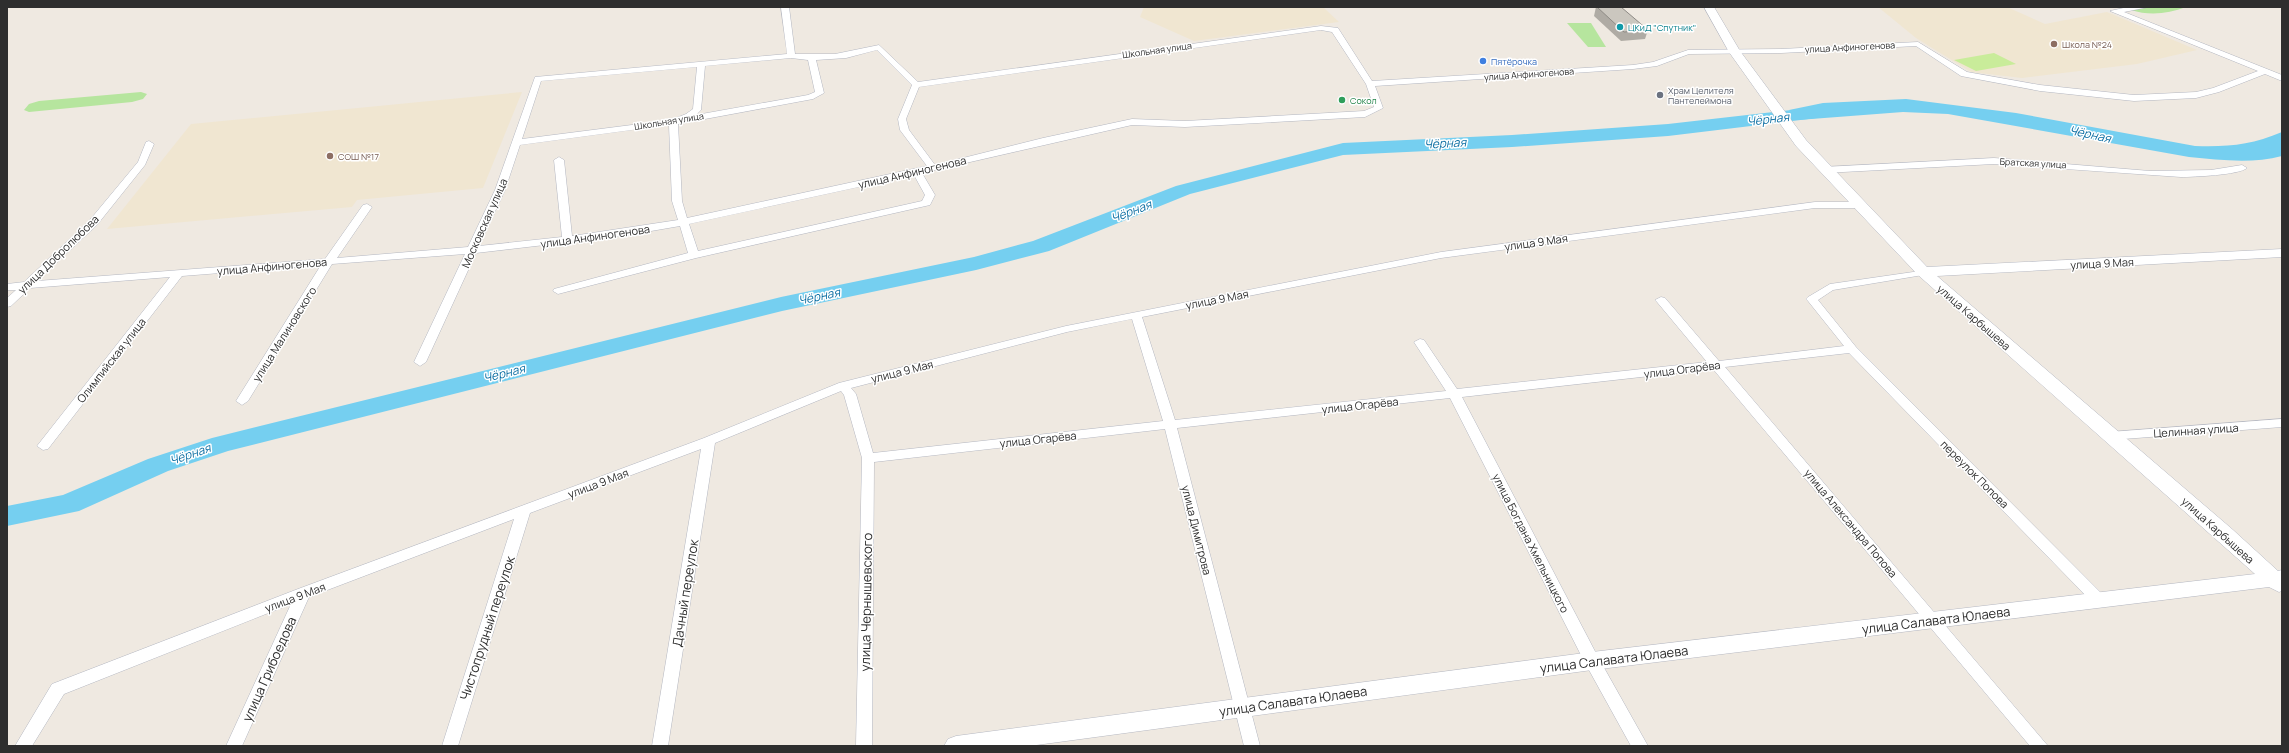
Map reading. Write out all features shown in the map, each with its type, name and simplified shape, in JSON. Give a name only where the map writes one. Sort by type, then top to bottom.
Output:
[{"type":"street","points":[[785,7],[791,56]]},
{"type":"street","name":"улица Карбышева","points":[[1709,7],[1735,52],[1801,143],[1824,170],[1923,272],[2110,436],[2279,581]]},
{"type":"street","points":[[2144,7],[2114,11],[2263,72],[2282,78]]},
{"type":"street","name":"Школьная улица","points":[[916,85],[1321,28],[1335,30],[1370,84]]},
{"type":"street","name":"улица Анфиногенова","points":[[7,287],[473,250],[622,233],[683,222],[917,172],[1043,141],[1126,123],[1185,124],[1370,114],[1379,108],[1370,84],[1632,67],[1654,64],[1688,52],[1735,52],[1918,44],[1964,74],[1996,81],[2087,94],[2134,98],[2196,95],[2216,90],[2263,72]]},
{"type":"street","points":[[697,110],[701,64],[791,56],[812,59],[860,53],[879,47],[916,85],[902,119],[905,130],[933,168]]},
{"type":"street","name":"Школьная улица","points":[[516,143],[673,122],[810,97],[820,93],[812,59]]},
{"type":"street","name":"Московская улица","points":[[420,362],[500,190],[538,79],[701,64]]},
{"type":"street","points":[[694,255],[677,200],[673,122],[689,116],[697,110],[724,112]]},
{"type":"street","name":"улица Анфиногенова","points":[[1173,123],[1183,120]]},
{"type":"street","name":"улица Добролюбова","points":[[7,304],[25,285],[93,223],[142,163],[149,144]]},
{"type":"street","points":[[559,160],[567,240]]},
{"type":"street","name":"Братская улица","points":[[1824,170],[1994,161],[2145,172],[2206,174],[2242,168]]},
{"type":"street","points":[[558,291],[694,255],[926,203],[930,195],[917,172]]},
{"type":"street","name":"улица 9 Мая","points":[[23,746],[58,690],[303,593],[709,441],[820,394],[843,386],[1066,329],[1441,255],[1815,204],[1858,205]]},
{"type":"street","name":"улица Малиновского","points":[[242,401],[329,261],[367,207]]},
{"type":"street","name":"улица 9 Мая","points":[[1923,272],[2282,254]]},
{"type":"street","name":"переулок Попова","points":[[1923,272],[1830,287],[1812,299],[1852,349],[2098,599]]},
{"type":"street","name":"Олимпийская улица","points":[[43,446],[178,274]]},
{"type":"street","name":"улица Александра Попова","points":[[1661,300],[1935,620],[2040,746]]},
{"type":"street","name":"улица Димитрова","points":[[1136,315],[1170,424],[1252,746]]},
{"type":"street","name":"улица Богдана Хмельницкого","points":[[1420,342],[1455,395],[1592,661],[1640,746]]},
{"type":"street","name":"улица Огарёва","points":[[868,458],[1170,424],[1455,395],[1852,349]]},
{"type":"street","name":"улица Чернышевского","points":[[843,386],[850,394],[868,458],[864,746]]},
{"type":"street","name":"Целинная улица","points":[[2110,436],[2282,423]]},
{"type":"street","name":"Дачный переулок","points":[[660,746],[709,441]]},
{"type":"street","name":"Чистопрудный переулок","points":[[450,746],[524,510]]},
{"type":"street","name":"улица Салавата Юлаева","points":[[956,746],[1592,661],[2098,599],[2279,581]]},
{"type":"street","name":"улица Грибоедова","points":[[234,746],[303,593]]},
{"type":"shaded area","points":[[1144,7],[1323,7],[1339,22],[1194,41],[1140,17]]},
{"type":"shaded area","name":"Школа №24","points":[[1878,7],[2007,7],[2045,24],[2107,12],[2197,50],[2137,64],[2022,78],[1971,72],[1916,38]]},
{"type":"shaded area","name":"СОШ №17","points":[[522,92],[483,188],[357,200],[352,207],[107,229],[191,124]]},
{"type":"green space","points":[[2130,7],[2186,7],[2165,13],[2152,14],[2131,10]]},
{"type":"green space","points":[[1567,23],[1591,23],[1606,47],[1588,47]]},
{"type":"green space","points":[[1994,53],[2016,64],[1976,71],[1954,60]]},
{"type":"green space","points":[[141,92],[147,94],[143,99],[132,102],[29,112],[24,110],[29,104],[39,101]]},
{"type":"water","points":[[1906,99],[2016,113],[2195,146],[2240,144],[2260,140],[2282,132],[2282,156],[2248,161],[2189,157],[1948,114],[1903,112],[1798,120],[1789,110],[1823,103]]},
{"type":"building","points":[[1597,7],[1621,7],[1648,30],[1624,32]]},
{"type":"waterway","name":"Чёрная","points":[[7,516],[69,504],[158,465],[221,444],[781,304],[976,263],[1041,246],[1183,190],[1343,149],[1512,141],[1668,130],[1827,112]]},
{"type":"place","name":"ЦКиД \"Спутник\"","points":[[1620,27]]},
{"type":"place","name":"Школа №24","points":[[2054,44]]},
{"type":"place","name":"Пятёрочка","points":[[1483,61]]},
{"type":"place","name":"Храм Целителя Пантелеймона","points":[[1660,95]]},
{"type":"place","name":"Сокол","points":[[1342,100]]},
{"type":"place","name":"СОШ №17","points":[[330,156]]}]
